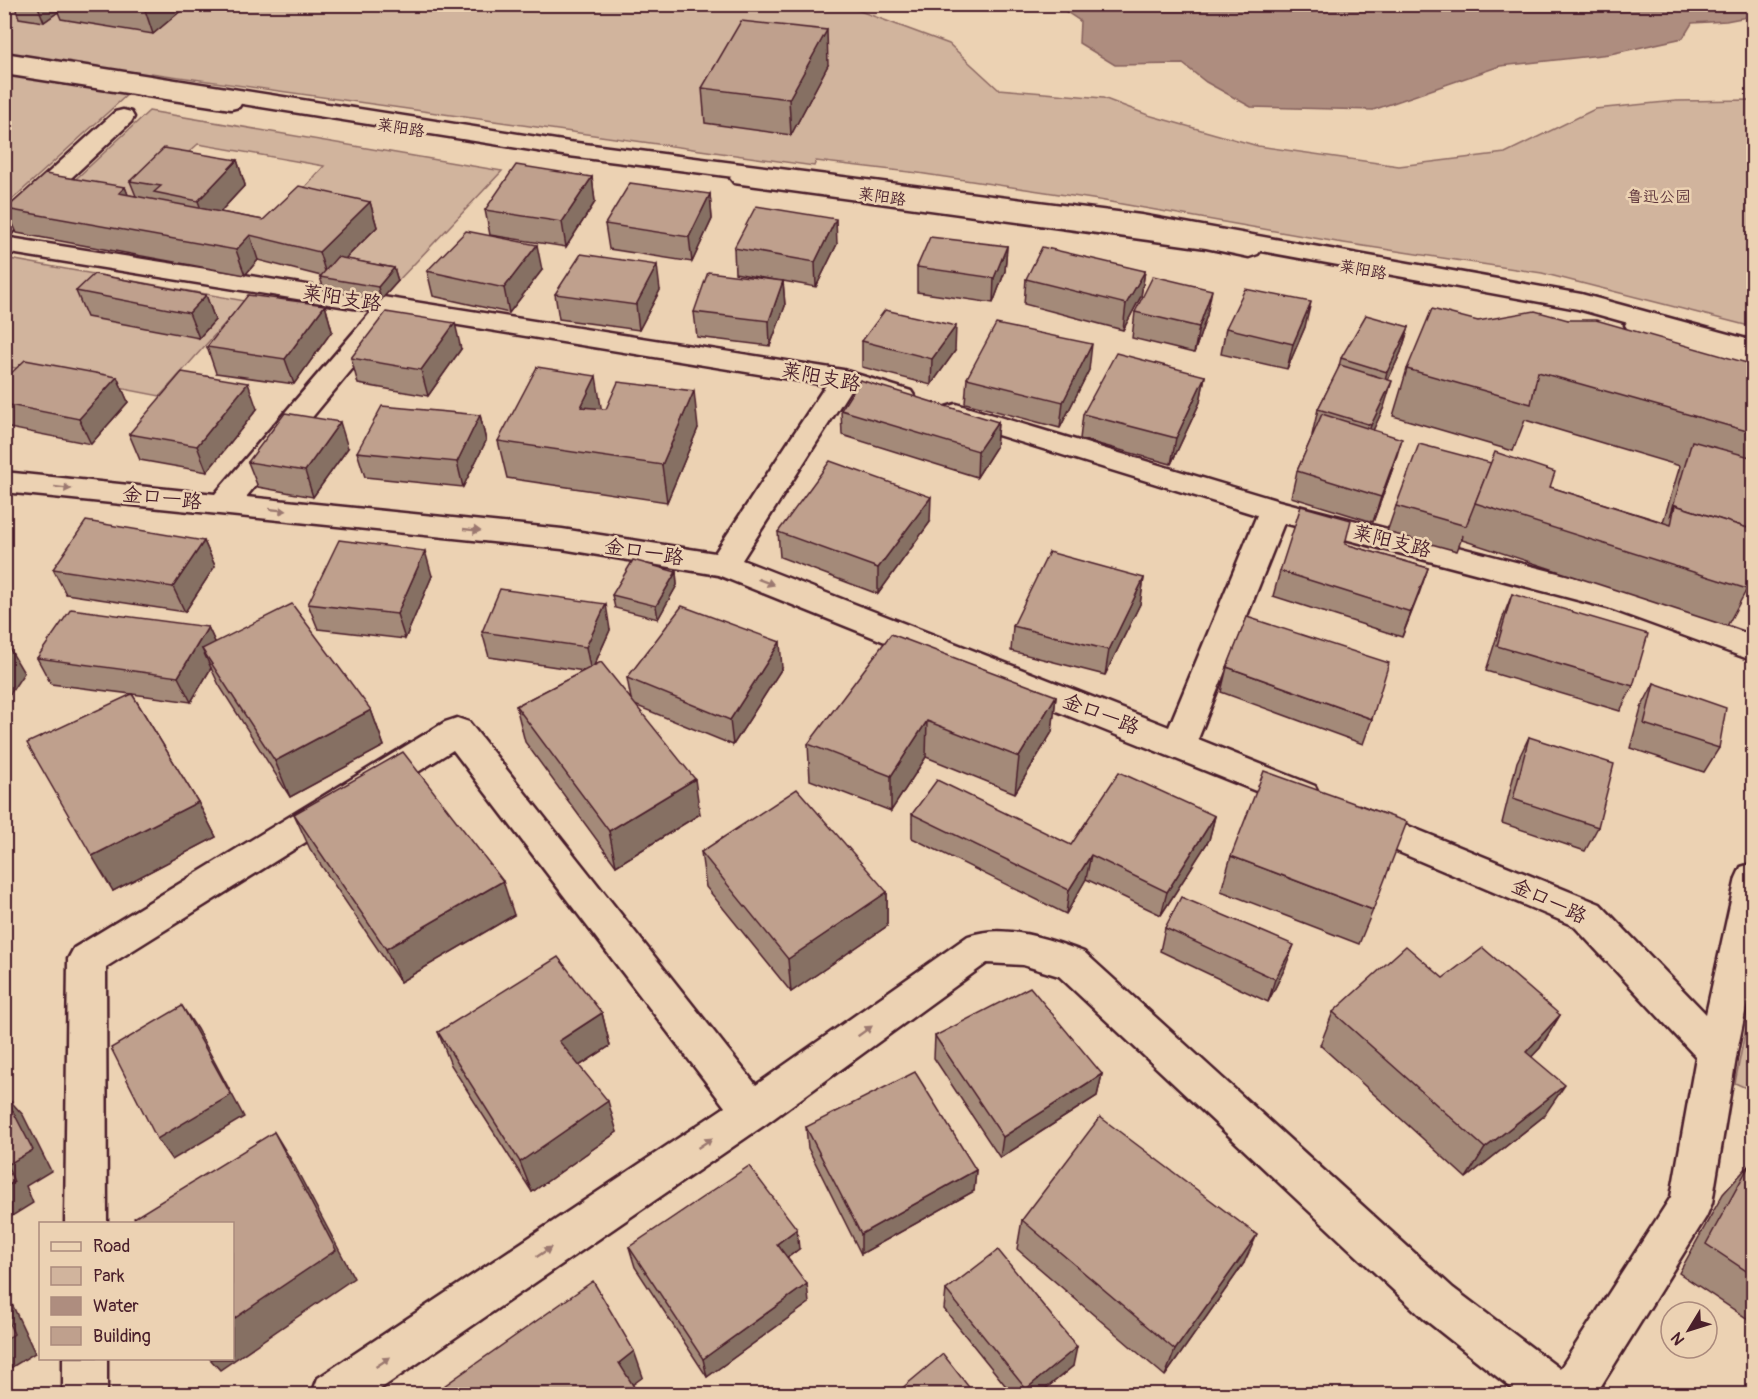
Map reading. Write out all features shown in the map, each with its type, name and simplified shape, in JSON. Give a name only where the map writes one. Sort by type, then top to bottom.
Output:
[{"type":"street","name":"莱阳路","points":[[4,59],[569,149],[1141,222],[1581,302],[1754,350]]},
{"type":"street","name":"莱阳路","points":[[4,67],[530,148],[1206,241],[1592,312],[1754,359]]},
{"type":"street","points":[[4,227],[123,117]]},
{"type":"street","name":"莱阳支路","points":[[4,244],[843,379],[1274,510],[1617,599],[1754,649]]},
{"type":"street","points":[[223,504],[391,306]]},
{"type":"street","points":[[723,565],[843,379]]},
{"type":"street","name":"金口一路","points":[[4,482],[562,539],[723,565],[1179,745],[1587,915],[1717,1052]]},
{"type":"street","points":[[1179,745],[1274,510]]},
{"type":"street","points":[[86,1222],[87,959],[458,732],[752,1111]]},
{"type":"street","points":[[1570,1395],[1691,1203],[1717,1052],[1754,878]]},
{"type":"street","points":[[334,1395],[752,1111],[981,947],[1023,949],[1071,963],[1438,1303],[1554,1395]]},
{"type":"street","points":[[85,1360],[85,1395]]},
{"type":"green space","name":"鲁迅公园","points":[[5,5],[835,5],[849,7],[949,44],[998,89],[1103,98],[1148,115],[1258,146],[1399,166],[1505,153],[1595,109],[1676,101],[1753,100],[1753,327],[1542,273],[1337,242],[1099,200],[918,173],[816,161],[814,166],[151,73],[5,206]]},
{"type":"green space","points":[[149,111],[502,171],[398,281],[338,265],[376,227],[287,207],[324,166],[198,144],[133,202],[64,190]]},
{"type":"green space","points":[[4,258],[245,301],[160,396],[5,366]]},
{"type":"green space","points":[[1751,1003],[1754,1004],[1753,1091],[1735,1083]]},
{"type":"water","points":[[1753,4],[1753,16],[1726,21],[1692,23],[1683,38],[1610,54],[1500,66],[1373,110],[1251,107],[1206,82],[1183,64],[1115,65],[1079,43],[1080,21],[1056,5]]},
{"type":"building","points":[[109,4],[152,4],[145,10]]},
{"type":"building","points":[[741,21],[827,30],[789,99],[702,88]]},
{"type":"building","points":[[164,148],[237,160],[198,201],[154,192],[161,186],[130,181]]},
{"type":"building","points":[[516,165],[592,177],[562,222],[485,210]]},
{"type":"building","points":[[45,174],[125,187],[119,193],[263,220],[299,186],[370,202],[319,252],[250,235],[236,250],[6,209]]},
{"type":"building","points":[[630,183],[710,194],[689,237],[605,224]]},
{"type":"building","points":[[756,206],[836,219],[815,262],[734,248]]},
{"type":"building","points":[[466,231],[537,245],[504,288],[427,271]]},
{"type":"building","points":[[930,237],[1007,246],[994,278],[917,267]]},
{"type":"building","points":[[1042,247],[1145,271],[1126,304],[1026,279]]},
{"type":"building","points":[[581,254],[657,265],[636,305],[555,294]]},
{"type":"building","points":[[337,257],[394,268],[378,287],[320,277]]},
{"type":"building","points":[[708,272],[783,281],[769,321],[694,312]]},
{"type":"building","points":[[94,274],[206,295],[189,313],[76,291]]},
{"type":"building","points":[[1153,276],[1212,290],[1199,327],[1135,312]]},
{"type":"building","points":[[1245,289],[1311,302],[1293,344],[1226,328]]},
{"type":"building","points":[[248,295],[325,305],[285,359],[207,347]]},
{"type":"building","points":[[1432,309],[1478,321],[1535,311],[1568,320],[1596,320],[1754,365],[1754,433],[1538,372],[1531,404],[1407,369]]},
{"type":"building","points":[[885,310],[956,326],[932,359],[862,341]]},
{"type":"building","points":[[386,312],[455,323],[421,370],[351,358]]},
{"type":"building","points":[[1366,315],[1409,327],[1387,372],[1341,358]]},
{"type":"building","points":[[996,324],[1092,344],[1063,402],[967,378]]},
{"type":"building","points":[[1116,353],[1205,376],[1176,438],[1083,414]]},
{"type":"building","points":[[25,360],[117,377],[79,419],[4,404],[4,380]]},
{"type":"building","points":[[1340,365],[1392,381],[1371,425],[1318,409]]},
{"type":"building","points":[[537,367],[596,376],[581,407],[606,409],[618,382],[694,391],[662,465],[498,441]]},
{"type":"building","points":[[182,372],[248,383],[197,446],[129,434]]},
{"type":"building","points":[[860,380],[998,422],[978,451],[841,410]]},
{"type":"building","points":[[382,406],[480,415],[457,462],[357,452]]},
{"type":"building","points":[[285,413],[340,422],[305,471],[248,462]]},
{"type":"building","points":[[1322,414],[1402,439],[1381,497],[1297,471]]},
{"type":"building","points":[[1692,441],[1754,458],[1754,530],[1675,505],[1670,517]]},
{"type":"building","points":[[1419,444],[1491,463],[1466,526],[1396,506]]},
{"type":"building","points":[[1495,452],[1555,472],[1550,487],[1671,525],[1675,505],[1754,530],[1754,554],[1747,589],[1475,503]]},
{"type":"building","points":[[830,461],[931,497],[878,568],[778,532]]},
{"type":"building","points":[[1301,506],[1351,520],[1345,544],[1428,568],[1411,612],[1280,571]]},
{"type":"building","points":[[86,521],[204,541],[173,587],[53,569]]},
{"type":"building","points":[[339,540],[425,551],[397,614],[308,604]]},
{"type":"building","points":[[1049,552],[1144,578],[1109,650],[1013,626]]},
{"type":"building","points":[[633,560],[676,572],[656,606],[612,595]]},
{"type":"building","points":[[500,589],[606,604],[586,647],[482,632]]},
{"type":"building","points":[[1512,594],[1648,634],[1633,686],[1497,646]]},
{"type":"building","points":[[292,604],[371,710],[275,761],[202,649]]},
{"type":"building","points":[[682,606],[780,642],[730,720],[627,678]]},
{"type":"building","points":[[71,609],[208,627],[178,677],[37,658]]},
{"type":"building","points":[[1247,617],[1389,663],[1372,719],[1227,667]]},
{"type":"building","points":[[891,634],[1056,696],[1019,757],[927,721],[891,776],[808,744]]},
{"type":"building","points":[[601,662],[695,779],[609,831],[516,706]]},
{"type":"building","points":[[1654,683],[1726,708],[1719,748],[1644,724]]},
{"type":"building","points":[[132,694],[198,802],[92,856],[27,743]]},
{"type":"building","points":[[1529,737],[1614,764],[1598,827],[1513,799]]},
{"type":"building","points":[[403,752],[503,881],[386,949],[294,814]]},
{"type":"building","points":[[1264,771],[1407,822],[1373,910],[1231,856]]},
{"type":"building","points":[[1119,772],[1215,816],[1167,892],[1091,855],[1069,890],[912,814],[937,780],[1071,845]]},
{"type":"building","points":[[797,789],[887,892],[788,959],[701,852]]},
{"type":"building","points":[[1181,897],[1294,945],[1275,979],[1165,928]]},
{"type":"building","points":[[1406,946],[1443,978],[1483,948],[1560,1015],[1526,1052],[1565,1085],[1485,1148],[1333,1012]]},
{"type":"building","points":[[558,957],[602,1013],[559,1041],[608,1101],[520,1162],[438,1032]]},
{"type":"building","points":[[1030,987],[1102,1074],[1003,1137],[935,1036]]},
{"type":"building","points":[[182,1006],[231,1095],[157,1139],[111,1048]]},
{"type":"building","points":[[915,1072],[976,1170],[861,1234],[806,1127]]},
{"type":"building","points":[[4,1094],[33,1150],[7,1165],[14,1182],[4,1188]]},
{"type":"building","points":[[1100,1117],[1257,1235],[1175,1350],[1022,1220]]},
{"type":"building","points":[[274,1132],[336,1250],[234,1319],[234,1222],[136,1222],[134,1218]]},
{"type":"building","points":[[1750,1164],[1754,1166],[1754,1276],[1706,1244]]},
{"type":"building","points":[[749,1166],[797,1229],[777,1244],[807,1284],[703,1359],[629,1247]]},
{"type":"building","points":[[998,1250],[1077,1347],[1026,1389],[946,1290]]},
{"type":"building","points":[[593,1281],[634,1351],[619,1363],[639,1395],[449,1395],[444,1386]]},
{"type":"building","points":[[4,1312],[14,1334],[4,1341]]},
{"type":"building","points":[[943,1354],[975,1395],[894,1395]]}]
